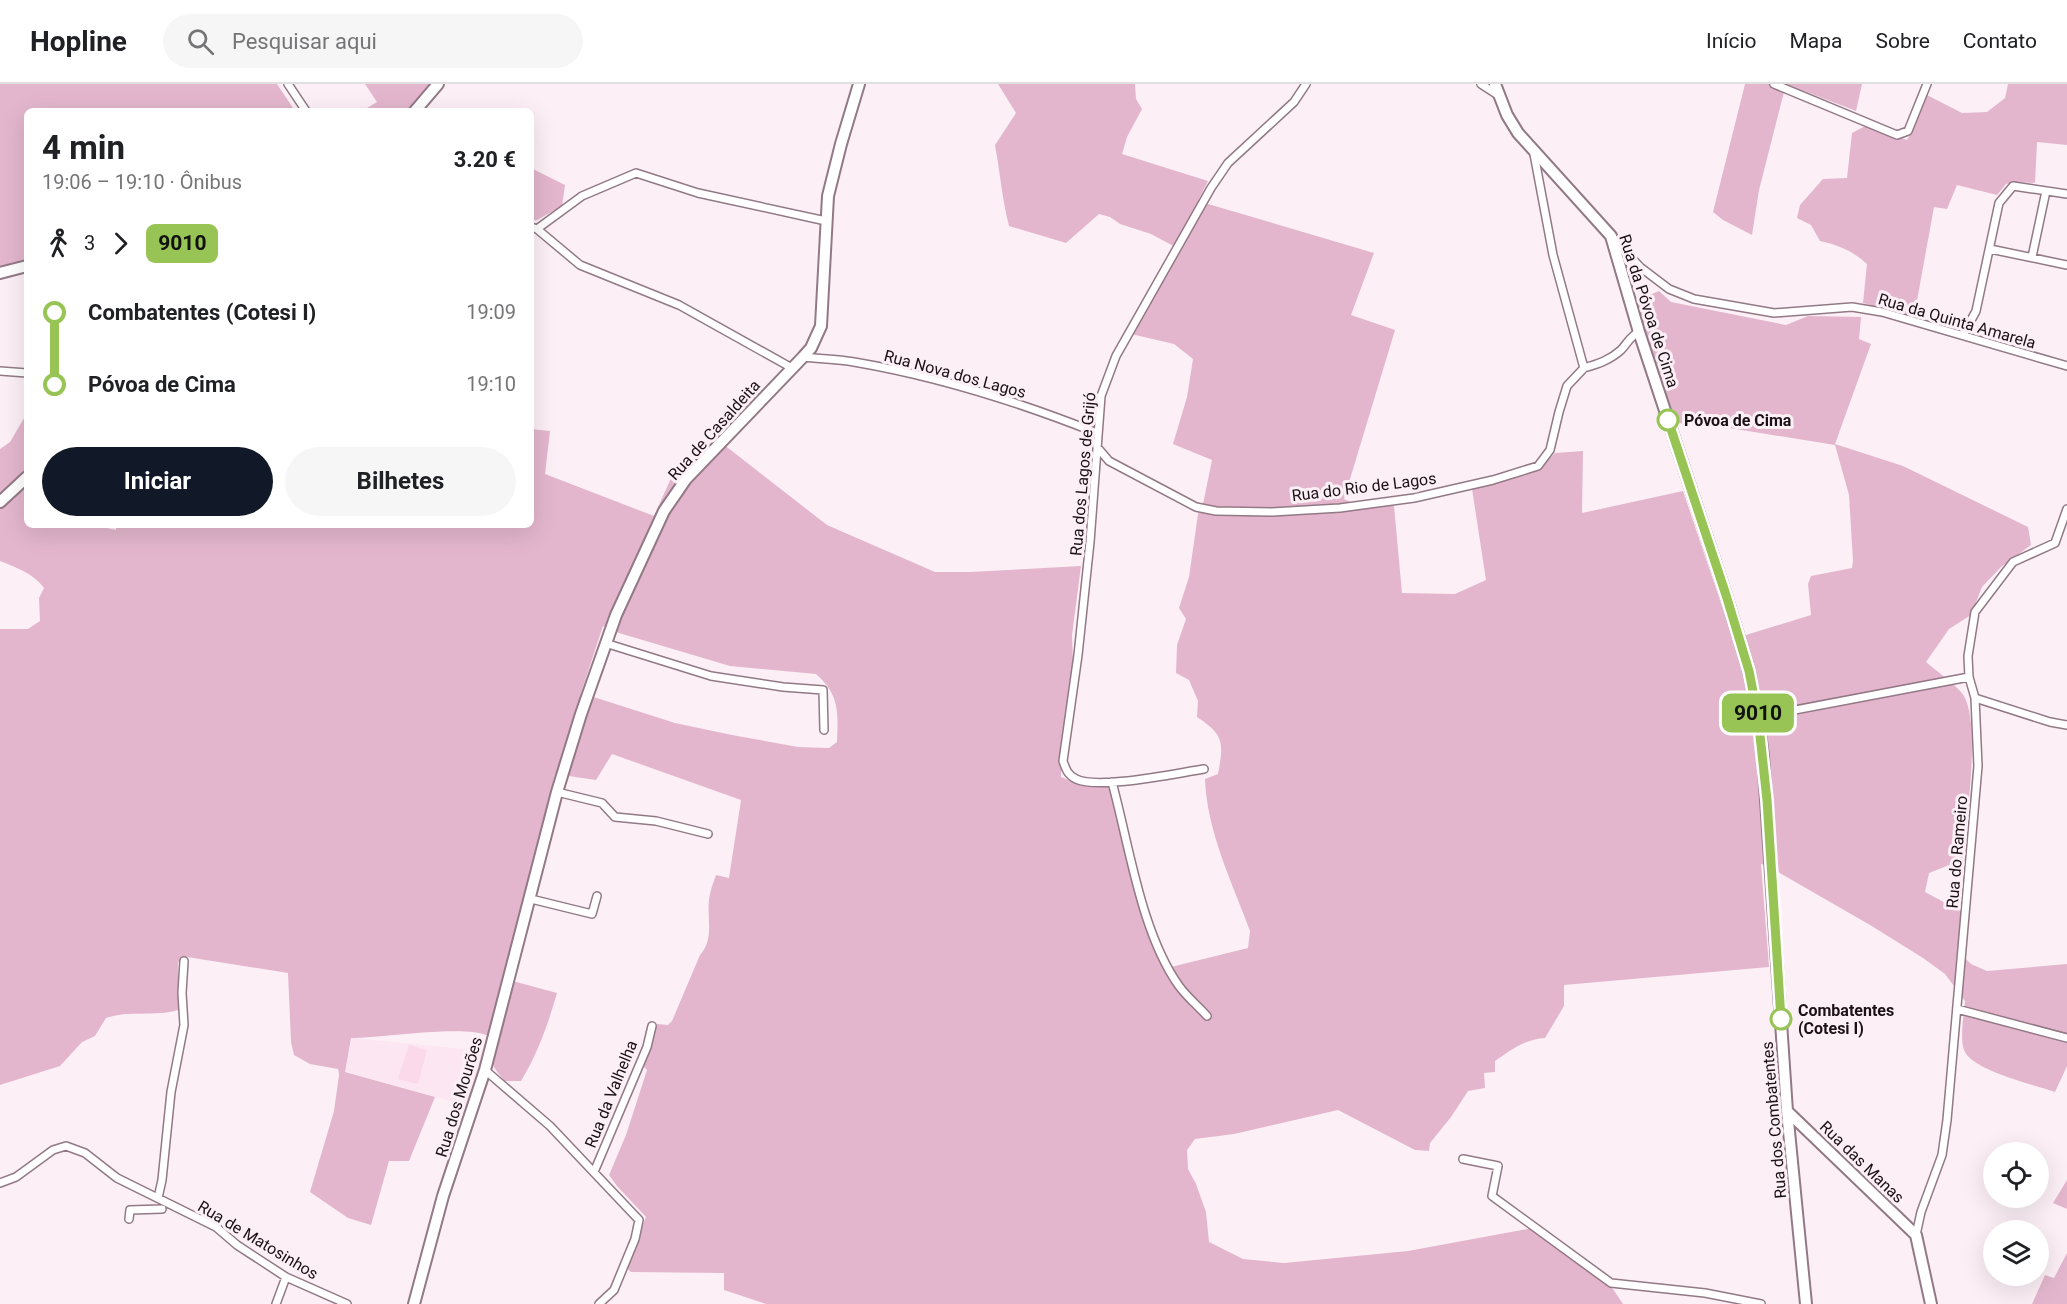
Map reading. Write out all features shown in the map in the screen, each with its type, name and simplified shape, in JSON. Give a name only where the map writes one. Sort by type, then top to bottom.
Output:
[{"type":"main road","points":[[418,108],[438,84]]},
{"type":"main road","name":"Rua de Casaldeita","points":[[531,899],[557,792],[606,643],[616,615],[670,503],[691,473],[803,357],[817,337],[823,315],[826,221],[830,186],[859,84]]},
{"type":"main road","name":"Rua da Póvoa de Cima","points":[[1497,89],[1507,115],[1518,133],[1611,236],[1639,332],[1726,595],[1749,671],[1758,717]]},
{"type":"main road","points":[[0,273],[24,267]]},
{"type":"main road","points":[[0,502],[24,480]]},
{"type":"main road","name":"Rua dos Combatentes","points":[[1758,717],[1767,800],[1787,1112],[1806,1304]]},
{"type":"main road","name":"Rua dos Mourões","points":[[414,1304],[443,1196],[485,1070],[531,899]]},
{"type":"main road","name":"Rua das Manas","points":[[1787,1112],[1916,1235]]},
{"type":"main road","points":[[1916,1235],[1931,1304]]},
{"type":"street","points":[[288,84],[304,108]]},
{"type":"street","name":"Rua dos Lagos de Grijó","points":[[1204,769],[1112,782],[1078,781],[1067,773],[1063,761],[1082,621],[1090,542],[1096,433],[1101,396],[1116,356],[1211,188],[1228,163],[1293,102],[1306,84]]},
{"type":"street","points":[[1481,84],[1497,89]]},
{"type":"street","points":[[1774,84],[1897,135],[1908,131],[1927,84]]},
{"type":"street","points":[[1533,150],[1553,255],[1584,368]]},
{"type":"street","points":[[792,368],[679,305],[580,265],[534,228],[582,196],[636,173],[698,193],[826,221]]},
{"type":"street","points":[[1963,335],[1976,310],[1999,203],[2013,186],[2067,194]]},
{"type":"street","points":[[2032,257],[2046,191]]},
{"type":"street","name":"Rua da Quinta Amarela","points":[[1611,236],[1640,267],[1669,289],[1694,299],[1774,313],[1852,307],[1882,312],[2067,366]]},
{"type":"street","points":[[1990,249],[2067,265]]},
{"type":"street","name":"Rua do Rio de Lagos","points":[[1097,447],[1108,461],[1196,507],[1216,511],[1272,512],[1414,498],[1493,480],[1538,466],[1550,450],[1567,386],[1584,368],[1605,361],[1622,349],[1633,334],[1639,332]]},
{"type":"street","name":"Rua Nova dos Lagos","points":[[803,357],[852,362],[923,376],[1050,415],[1096,433]]},
{"type":"street","points":[[0,371],[24,373]]},
{"type":"street","name":"Rua do Rameiro","points":[[1916,1235],[1921,1212],[1942,1155],[1957,1009],[1978,766],[1975,698],[1969,677],[1968,656],[1976,612],[2013,562],[2055,543],[2067,509]]},
{"type":"street","points":[[606,643],[711,676],[783,687],[823,690],[824,730]]},
{"type":"street","points":[[1758,717],[1969,677]]},
{"type":"street","points":[[1975,698],[2050,722],[2067,724]]},
{"type":"street","points":[[1112,782],[1134,873],[1156,945],[1179,986],[1207,1016]]},
{"type":"street","points":[[557,792],[602,803],[615,817],[656,821],[708,834]]},
{"type":"street","points":[[531,899],[592,914],[597,896]]},
{"type":"street","points":[[158,1198],[177,1054],[184,1026],[182,993],[184,961]]},
{"type":"street","points":[[1957,1009],[2067,1038]]},
{"type":"street","name":"Rua da Valhelha","points":[[594,1172],[646,1047],[652,1026]]},
{"type":"street","points":[[485,1070],[550,1125],[639,1220],[635,1239],[614,1290],[600,1304]]},
{"type":"street","name":"Rua de Matosinhos","points":[[0,1184],[16,1177],[53,1150],[66,1146],[85,1153],[117,1178],[216,1227],[237,1245],[286,1277],[347,1304]]},
{"type":"street","points":[[1463,1159],[1498,1166],[1492,1196],[1611,1283],[1705,1293],[1761,1304]]},
{"type":"street","points":[[129,1219],[130,1210],[162,1209]]},
{"type":"street","points":[[276,1304],[286,1277]]},
{"type":"shaded area","points":[[0,84],[277,84],[293,108],[24,108],[24,261],[0,267]]},
{"type":"shaded area","points":[[365,84],[430,84],[410,108],[367,108],[377,102]]},
{"type":"shaded area","points":[[998,84],[1135,84],[1136,99],[1142,109],[1127,137],[1122,154],[1208,181],[1198,201],[1374,253],[1351,315],[1395,330],[1344,499],[1355,504],[1394,506],[1402,593],[1455,594],[1486,580],[1472,489],[1530,471],[1547,461],[1555,453],[1583,451],[1582,513],[1683,491],[1733,639],[1811,615],[1808,584],[1811,576],[1852,568],[1853,561],[1849,495],[1835,445],[1711,425],[1675,423],[1635,301],[1659,291],[1671,302],[1786,325],[1808,316],[1861,317],[1859,339],[1871,344],[1835,444],[1903,466],[2028,527],[2031,545],[2001,567],[1982,587],[1971,615],[1949,629],[1926,662],[1964,696],[1969,710],[1972,752],[1962,860],[1929,873],[1925,892],[1966,914],[1962,955],[1971,964],[1987,971],[2067,964],[2067,1066],[2055,1092],[1992,1071],[1971,1059],[1965,1052],[1962,1042],[1965,1001],[1945,974],[1870,925],[1761,864],[1769,967],[1564,985],[1564,1006],[1545,1038],[1525,1043],[1495,1061],[1495,1072],[1484,1073],[1485,1088],[1468,1091],[1430,1143],[1429,1151],[1415,1150],[1338,1110],[1234,1134],[1195,1139],[1187,1150],[1188,1169],[1206,1212],[1209,1242],[1243,1259],[1284,1263],[1408,1251],[1533,1228],[1605,1277],[1623,1304],[766,1304],[724,1290],[724,1273],[631,1272],[627,1268],[646,1217],[609,1175],[626,1135],[647,1070],[643,1066],[657,1024],[668,1025],[672,1021],[708,941],[710,892],[716,875],[729,878],[741,800],[612,754],[596,780],[555,774],[515,929],[505,979],[557,993],[533,1060],[521,1081],[505,1081],[491,1060],[488,1036],[477,1033],[443,1031],[351,1038],[345,1072],[435,1097],[409,1161],[389,1161],[371,1225],[348,1218],[310,1192],[334,1111],[339,1075],[338,1069],[310,1064],[294,1055],[291,1042],[288,973],[187,957],[178,962],[178,1010],[123,1014],[106,1018],[95,1036],[82,1042],[60,1066],[0,1085],[0,629],[28,629],[40,621],[39,598],[44,588],[30,575],[0,561],[0,449],[10,442],[24,418],[24,528],[116,530],[116,528],[534,528],[534,429],[550,431],[545,474],[654,516],[672,476],[690,480],[723,444],[827,525],[935,572],[1081,566],[1072,635],[1073,662],[1061,750],[1061,777],[1071,781],[1110,786],[1135,887],[1167,968],[1248,948],[1250,931],[1215,837],[1207,799],[1205,779],[1218,774],[1221,754],[1220,740],[1213,729],[1197,717],[1198,701],[1189,680],[1176,673],[1177,645],[1186,619],[1179,608],[1189,577],[1198,514],[1203,504],[1212,460],[1173,444],[1187,397],[1193,359],[1174,344],[1131,334],[1181,250],[1151,234],[1099,214],[1066,243],[1009,226],[995,145],[1016,113]],"holes":[[[603,626],[619,633],[730,666],[816,674],[830,689],[836,705],[837,742],[829,748],[798,747],[732,735],[675,723],[581,693]]]},
{"type":"shaded area","points":[[1745,84],[1786,84],[1759,190],[1752,235],[1723,220],[1713,212]]},
{"type":"shaded area","points":[[1786,84],[1862,84],[1856,111]]},
{"type":"shaded area","points":[[2008,84],[2067,84],[2067,145],[2037,142],[2035,183],[2006,184],[1997,195],[1957,185],[1947,209],[1934,207],[1914,317],[1863,303],[1867,264],[1845,249],[1820,241],[1811,225],[1797,218],[1800,205],[1823,179],[1847,178],[1852,133],[1867,125],[1907,140],[1916,124],[1925,94],[1962,113],[1987,112],[2005,98]]},
{"type":"shaded area","points":[[534,170],[565,185],[562,206],[534,220]]},
{"type":"shaded area","points":[[352,1038],[484,1051],[467,1106],[345,1071]]},
{"type":"shaded area","points":[[409,1045],[427,1050],[418,1084],[398,1079]]},
{"type":"shaded area","points":[[2067,1180],[2067,1209],[2053,1203]]},
{"type":"shaded area","points":[[2067,1253],[2067,1304],[2032,1304],[2040,1286],[2049,1286],[2049,1276],[2054,1278]]},
{"type":"bus line","name":"9010","points":[[1668,420],[1726,595],[1749,671],[1758,717],[1767,800],[1781,1019]]},
{"type":"place","name":"Póvoa de Cima","points":[[1668,420]]},
{"type":"place","name":"Combatentes (Cotesi I)","points":[[1781,1019]]}]
